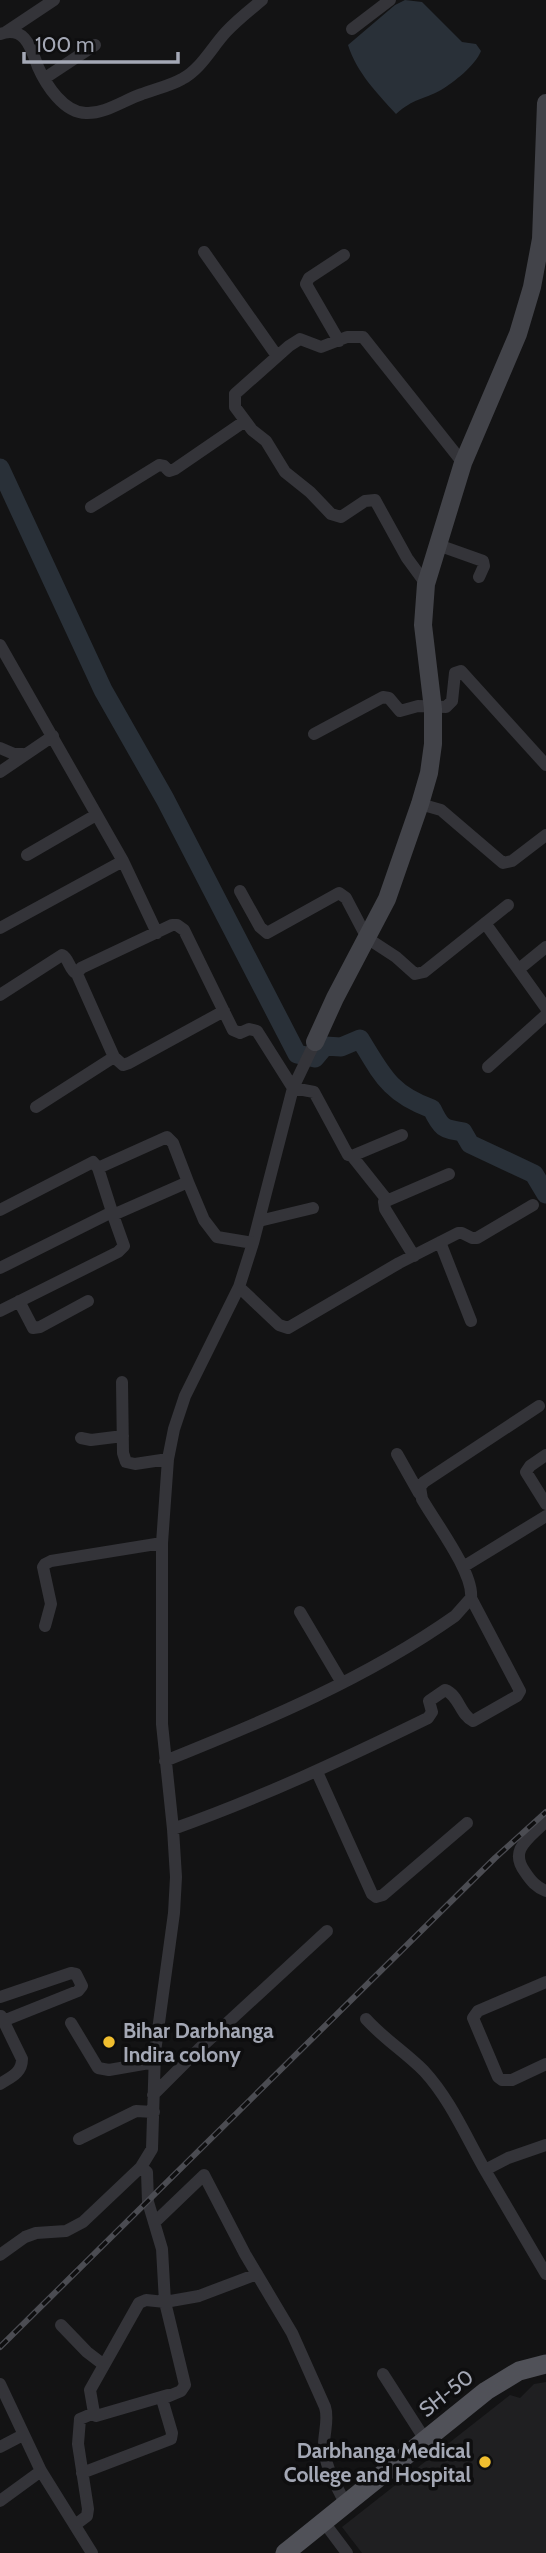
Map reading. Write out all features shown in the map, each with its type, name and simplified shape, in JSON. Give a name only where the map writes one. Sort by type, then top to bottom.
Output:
[{"type":"main road","name":"SH-50","points":[[285,2553],[425,2438],[506,2377],[546,2364]]},
{"type":"street","points":[[3,33],[54,0]]},
{"type":"street","points":[[3,33],[15,32],[24,37],[44,78],[60,100],[73,110],[85,113],[100,111],[184,78],[197,68],[226,31],[262,0]]},
{"type":"street","points":[[352,29],[390,0]]},
{"type":"street","points":[[44,78],[95,45]]},
{"type":"street","points":[[0,2255],[36,2233],[74,2228],[141,2167],[152,2149],[155,2062],[176,1877],[162,1724],[162,1542],[168,1459],[185,1396],[239,1287],[259,1221],[292,1088],[387,899],[429,773],[433,744],[433,709],[423,625],[426,584],[463,463],[518,334],[532,287],[541,239],[546,103]]},
{"type":"street","points":[[204,252],[277,356]]},
{"type":"street","points":[[339,341],[306,284],[309,278],[344,255]]},
{"type":"street","points":[[426,584],[407,558],[374,500],[365,501],[341,517],[331,514],[285,472],[266,441],[234,407],[235,394],[300,339],[321,348],[356,336],[363,337],[463,463]]},
{"type":"street","points":[[91,507],[159,465],[169,471],[174,469],[245,421]]},
{"type":"street","points":[[438,545],[483,561],[484,566],[479,577]]},
{"type":"street","points":[[0,645],[123,861],[157,933]]},
{"type":"street","points":[[314,734],[383,697],[389,698],[400,711],[418,706],[446,708],[451,704],[454,676],[461,671],[546,765]]},
{"type":"street","points":[[0,772],[53,736]]},
{"type":"street","points":[[0,748],[14,754],[23,754]]},
{"type":"street","points":[[420,804],[441,810],[503,863],[512,861],[544,841]]},
{"type":"street","points":[[27,855],[96,815]]},
{"type":"street","points":[[0,928],[123,861]]},
{"type":"street","points":[[240,891],[260,928],[267,933],[339,893],[346,898],[368,938],[411,971],[419,974],[508,905]]},
{"type":"street","points":[[485,923],[546,1007]]},
{"type":"street","points":[[77,974],[82,968],[177,925],[184,930],[236,1033],[249,1029],[257,1031],[292,1088]]},
{"type":"street","points":[[519,969],[546,947]]},
{"type":"street","points":[[0,995],[62,955],[65,956],[71,969],[77,974],[119,1063],[129,1063],[224,1011]]},
{"type":"street","points":[[488,1067],[546,1015]]},
{"type":"street","points":[[36,1107],[114,1057]]},
{"type":"street","points":[[292,1088],[314,1091],[344,1150],[352,1156],[387,1200]]},
{"type":"street","points":[[352,1156],[402,1135]]},
{"type":"street","points":[[98,1168],[167,1137],[173,1143],[204,1220],[217,1237],[253,1243]]},
{"type":"street","points":[[0,1210],[93,1162],[98,1168],[124,1240],[122,1249],[0,1311]]},
{"type":"street","points":[[414,1256],[385,1209],[384,1202],[449,1174]]},
{"type":"street","points":[[0,1268],[188,1182]]},
{"type":"street","points":[[239,1287],[279,1325],[288,1328],[440,1242],[462,1233],[477,1238],[533,1205]]},
{"type":"street","points":[[259,1221],[313,1208]]},
{"type":"street","points":[[440,1242],[471,1321]]},
{"type":"street","points":[[19,1301],[33,1328],[40,1327],[89,1301]]},
{"type":"street","points":[[122,1382],[123,1453],[126,1462],[135,1464],[168,1459]]},
{"type":"street","points":[[419,1493],[424,1482],[539,1406]]},
{"type":"street","points":[[81,1438],[91,1440],[123,1436]]},
{"type":"street","points":[[173,1829],[240,1805],[317,1772],[428,1718],[432,1712],[429,1701],[445,1690],[453,1694],[467,1718],[473,1721],[517,1696],[520,1690],[471,1598],[471,1586],[463,1567],[397,1454]]},
{"type":"street","points":[[546,1455],[526,1472],[546,1504]]},
{"type":"street","points":[[463,1567],[546,1516]]},
{"type":"street","points":[[45,1626],[51,1604],[43,1567],[45,1564],[162,1542]]},
{"type":"street","points":[[165,1761],[252,1726],[342,1684],[442,1625],[455,1616],[471,1598]]},
{"type":"street","points":[[300,1612],[342,1684]]},
{"type":"street","points":[[317,1772],[372,1894],[376,1897],[383,1895],[467,1823]]},
{"type":"street","points":[[546,1821],[521,1847],[517,1856],[535,1885],[546,1891]]},
{"type":"street","points":[[153,2095],[327,1931]]},
{"type":"street","points":[[0,1997],[71,1973],[76,1974],[82,1983],[78,1991],[2,2018],[22,2059],[22,2065],[15,2074],[0,2084]]},
{"type":"street","points":[[546,1982],[478,2011],[472,2018],[498,2077],[502,2080],[512,2080],[546,2064]]},
{"type":"street","points":[[366,2019],[388,2042],[423,2070],[439,2090],[546,2274]]},
{"type":"street","points":[[71,2023],[98,2068],[109,2070],[155,2062]]},
{"type":"street","points":[[79,2139],[136,2111],[154,2112]]},
{"type":"street","points":[[485,2170],[508,2158],[546,2146]]},
{"type":"street","points":[[96,2416],[181,2391],[185,2385],[165,2302],[162,2249],[148,2202],[148,2172],[141,2167]]},
{"type":"street","points":[[155,2222],[204,2175],[292,2333],[325,2407],[326,2456],[345,2503]]},
{"type":"street","points":[[75,2525],[87,2516],[78,2444],[78,2421],[81,2417],[94,2413],[90,2390],[139,2303],[146,2300],[165,2302],[199,2296],[257,2274]]},
{"type":"street","points":[[61,2325],[86,2353],[104,2365]]},
{"type":"street","points":[[383,2374],[425,2438]]},
{"type":"street","points":[[0,2384],[41,2472],[92,2553]]},
{"type":"street","points":[[82,2473],[171,2440],[172,2433],[161,2403],[168,2395]]},
{"type":"street","points":[[0,2447],[23,2435]]},
{"type":"street","points":[[0,2501],[41,2472]]},
{"type":"street","points":[[323,2521],[347,2553]]},
{"type":"shaded area","points":[[405,0],[422,2],[462,42],[476,44],[481,51],[469,68],[452,83],[396,114],[362,74],[348,45],[395,5]]},
{"type":"shaded area","name":"Darbhanga Medical College and Hospital","points":[[546,2382],[546,2553],[362,2553],[342,2527],[510,2395],[520,2398],[534,2384]]},
{"type":"waterway","points":[[0,468],[103,690],[165,799],[297,1054],[315,1058],[325,1046],[341,1047],[360,1039],[381,1073],[397,1090],[432,1109],[443,1126],[463,1132],[470,1144],[534,1174],[546,1194]]},
{"type":"railway","points":[[0,2347],[495,1858],[546,1812]]},
{"type":"place","name":"Bihar Darbhanga Indira colony","points":[[109,2042]]},
{"type":"place","name":"Darbhanga Medical College and Hospital","points":[[485,2462]]}]
